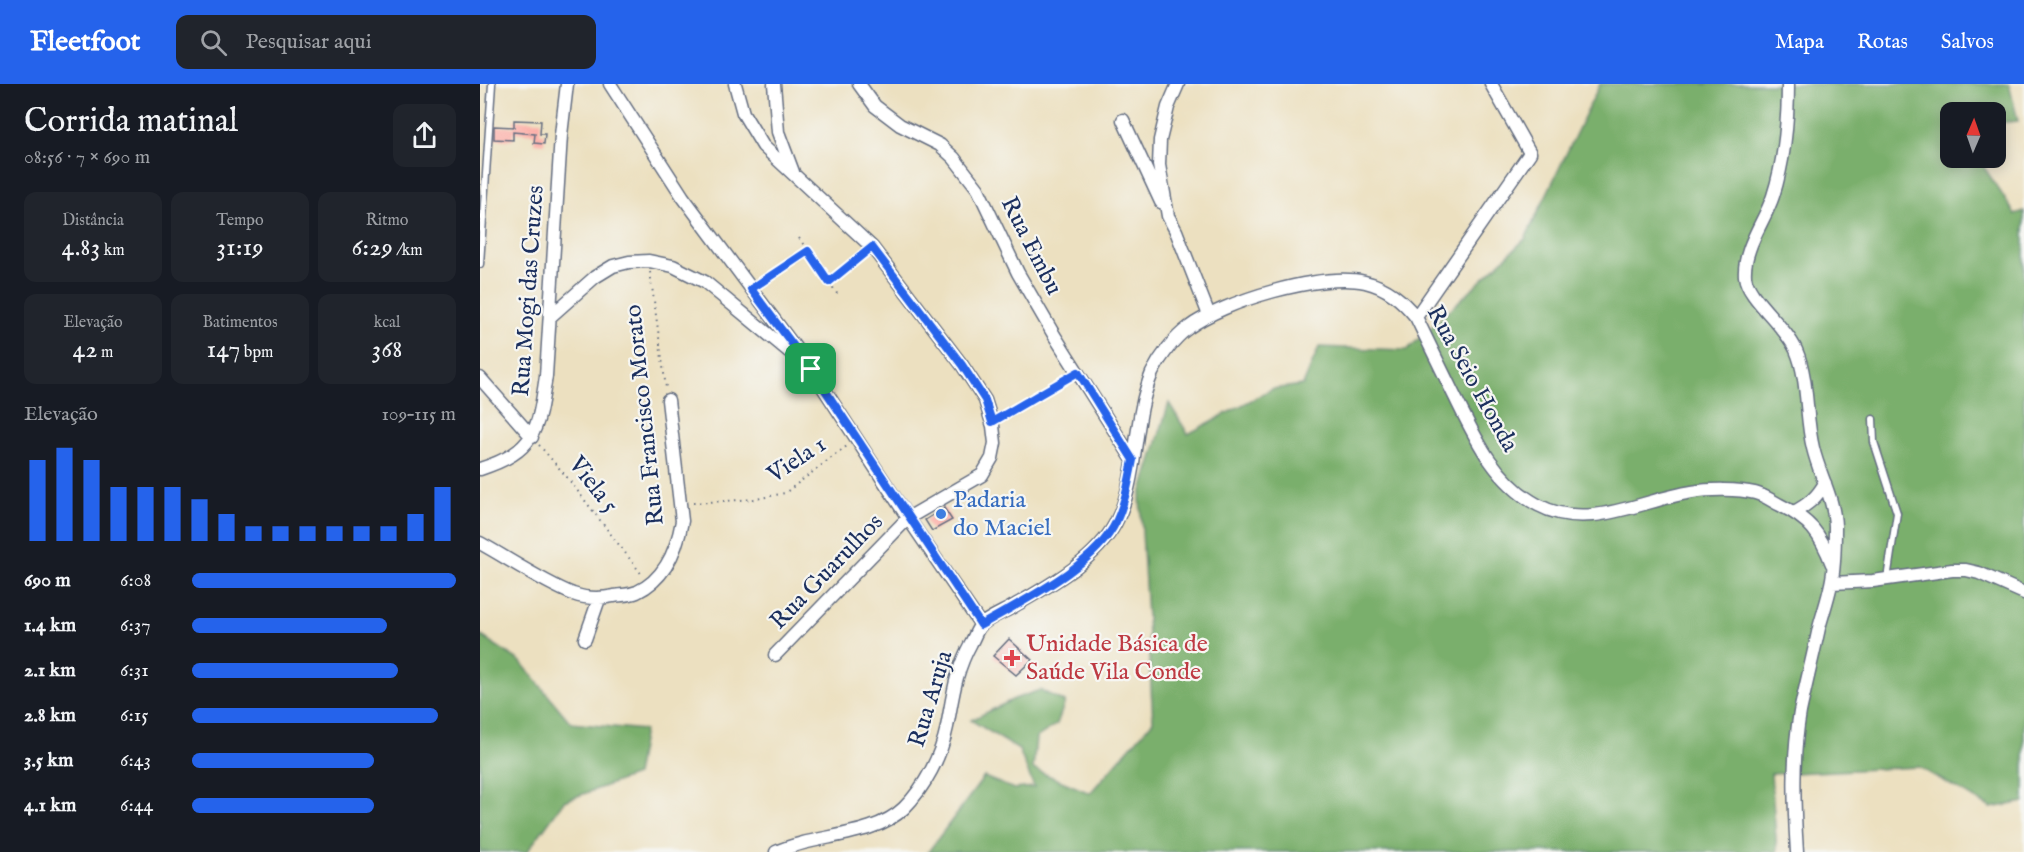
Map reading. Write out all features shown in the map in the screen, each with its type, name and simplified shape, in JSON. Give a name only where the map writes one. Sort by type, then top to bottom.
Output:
[{"type":"street","name":"Rua Mogi das Cruzes","points":[[532,437],[540,416],[546,376],[561,135],[567,84]]},
{"type":"street","name":"Rua Guarulhos","points":[[735,84],[743,113],[763,146],[872,247],[962,365],[985,400],[992,422],[995,443],[992,458],[982,475],[908,518],[775,655]]},
{"type":"street","points":[[774,84],[778,132],[794,176]]},
{"type":"street","name":"Rua Embu","points":[[860,84],[875,106],[892,119],[940,144],[978,189],[1018,273],[1133,460]]},
{"type":"street","points":[[1168,216],[1159,165],[1160,140],[1168,107],[1178,84]]},
{"type":"street","points":[[1416,317],[1530,153],[1491,84]]},
{"type":"street","points":[[1788,84],[1787,134],[1780,174],[1772,199],[1747,257],[1745,278],[1750,293],[1788,335],[1796,351],[1802,370],[1813,449],[1834,510],[1832,583],[1800,713],[1794,808],[1797,852]]},
{"type":"street","points":[[609,85],[683,197],[811,369],[981,625],[1045,588],[1076,566],[1103,542],[1115,524],[1123,504],[1133,460]]},
{"type":"street","points":[[1124,120],[1176,231],[1209,315]]},
{"type":"street","points":[[551,316],[596,277],[613,266],[649,261],[673,266],[705,282],[811,369]]},
{"type":"street","name":"Rua Seio Honda","points":[[1133,460],[1142,406],[1153,372],[1165,351],[1187,328],[1243,300],[1312,282],[1364,282],[1391,292],[1406,304],[1416,317],[1479,445],[1494,468],[1537,505],[1564,515],[1580,517],[1692,492],[1714,490],[1756,493],[1800,515],[1819,535],[1832,564]]},
{"type":"street","points":[[480,378],[532,437],[517,453],[499,463],[480,469]]},
{"type":"street","name":"Rua Francisco Morato","points":[[480,543],[565,590],[599,599],[636,592],[657,577],[671,559],[682,521],[668,400]]},
{"type":"street","points":[[1794,512],[1812,502],[1825,483]]},
{"type":"street","points":[[1832,583],[1966,570],[1980,573],[2024,593]]},
{"type":"street","points":[[585,639],[599,599]]},
{"type":"street","name":"Rua Aruja","points":[[776,852],[833,835],[873,827],[888,820],[904,808],[921,787],[939,754],[947,729],[953,688],[961,661],[981,625]]},
{"type":"lane","points":[[480,264],[492,84]]},
{"type":"lane","points":[[1873,418],[1874,442],[1897,513],[1887,579]]},
{"type":"path","points":[[800,238],[838,295]]},
{"type":"path","points":[[829,282],[872,247]]},
{"type":"path","points":[[751,289],[808,251]]},
{"type":"path","name":"Rua Francisco Morato","points":[[649,261],[668,400]]},
{"type":"path","points":[[992,422],[1078,372]]},
{"type":"path","name":"Viela 5","points":[[532,437],[566,476],[649,583]]},
{"type":"path","name":"Viela 1","points":[[681,504],[747,500],[785,493],[856,439]]},
{"type":"green space","points":[[1600,84],[2009,84],[2018,121],[2006,122],[2006,102],[1940,102],[1940,168],[1985,168],[2015,214],[2024,211],[2024,802],[1991,808],[1919,767],[1771,774],[1777,852],[928,852],[984,777],[1014,789],[1034,787],[1019,750],[971,720],[1014,699],[1040,690],[1065,702],[1057,724],[1036,738],[1033,769],[1090,793],[1153,721],[1140,497],[1169,403],[1188,434],[1272,389],[1303,385],[1319,347],[1407,350],[1525,239]]},
{"type":"green space","points":[[480,635],[520,661],[571,723],[644,730],[636,775],[564,801],[527,852],[480,852]]},
{"type":"building","points":[[514,120],[541,121],[540,134],[545,134],[544,144],[534,143],[535,134],[513,132],[513,140],[494,139],[494,126],[514,127]]},
{"type":"building","name":"Padaria do Maciel","points":[[944,508],[952,520],[932,531],[925,520]]},
{"type":"building","name":"Unidade Básica de Saúde Vila Conde","points":[[1009,639],[1032,660],[1016,675],[993,656]]},
{"type":"place","name":"Padaria do Maciel","points":[[941,514]]},
{"type":"place","name":"Unidade Básica de Saúde Vila Conde","points":[[1012,658]]},
{"type":"route","points":[[872,247],[962,365],[985,400],[992,422],[1078,372],[1133,460],[1123,504],[1115,524],[1103,542],[1076,566],[1045,588],[981,625],[811,369],[751,289],[808,251],[829,282],[872,247]]}]
